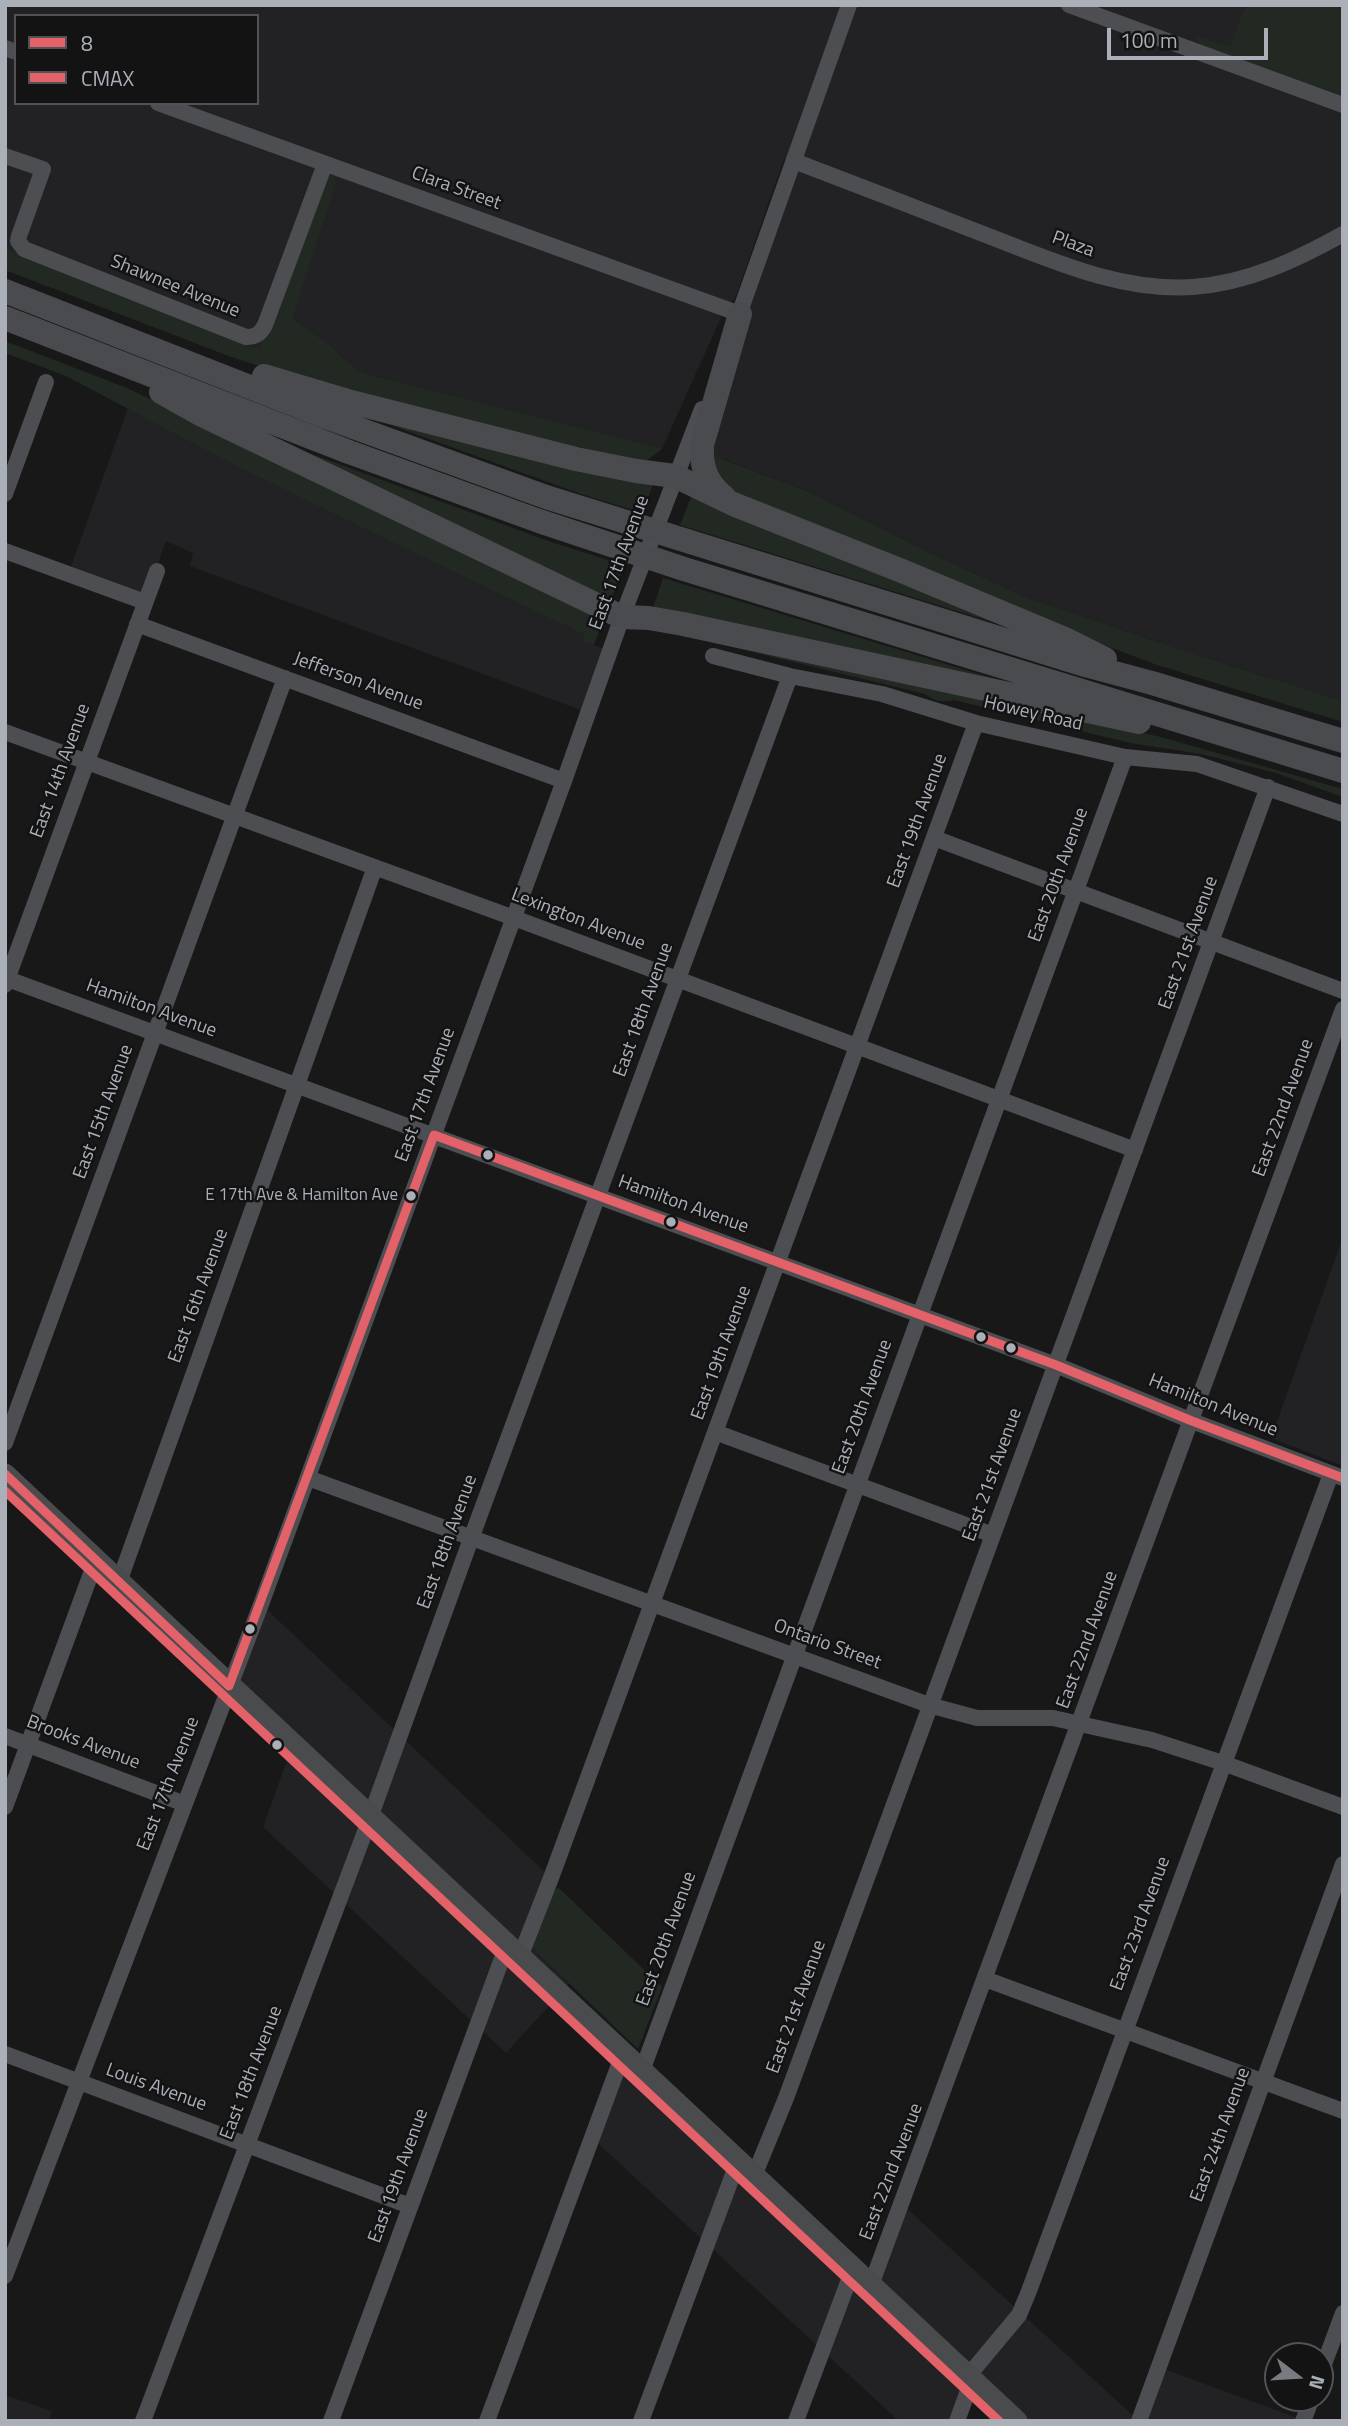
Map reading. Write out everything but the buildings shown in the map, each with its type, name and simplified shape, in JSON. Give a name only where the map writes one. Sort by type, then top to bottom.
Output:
[{"type":"highway","points":[[5,291],[326,417],[546,497],[1085,665],[1343,741]]},
{"type":"highway","points":[[733,504],[715,490],[705,476],[701,459],[702,445],[740,314]]},
{"type":"highway","points":[[5,318],[349,452],[540,521],[684,569],[1343,771]]},
{"type":"highway","points":[[128,340],[185,349],[294,386],[576,459],[675,476],[733,504],[1065,639],[1152,683]]},
{"type":"highway","points":[[120,363],[158,391],[202,415],[622,617],[683,624],[1104,716],[1253,743]]},
{"type":"main road","points":[[5,1474],[1017,2421]]},
{"type":"street","name":"East 17th Avenue","points":[[5,2276],[308,1478],[565,781],[622,617],[740,314],[849,5]]},
{"type":"street","points":[[1069,5],[1343,105]]},
{"type":"street","name":"Clara Street","points":[[163,105],[740,314]]},
{"type":"street","name":"Shawnee Avenue","points":[[5,156],[43,169],[19,236],[20,246],[246,337],[254,337],[265,325],[325,164]]},
{"type":"street","name":"Plaza","points":[[794,161],[1072,268],[1121,283],[1186,287],[1240,279],[1296,260],[1343,234]]},
{"type":"street","points":[[5,494],[46,382]]},
{"type":"street","points":[[5,551],[145,602]]},
{"type":"street","name":"East 14th Avenue","points":[[6,981],[157,571]]},
{"type":"street","name":"Jefferson Avenue","points":[[137,624],[565,781]]},
{"type":"street","name":"Howey Road","points":[[713,656],[790,676],[882,694],[976,723],[1125,757],[1197,764],[1343,814]]},
{"type":"street","name":"East 18th Avenue","points":[[143,2421],[790,676]]},
{"type":"street","name":"East 15th Avenue","points":[[5,1443],[285,678]]},
{"type":"street","name":"East 19th Avenue","points":[[331,2421],[410,2206],[652,1602],[976,723]]},
{"type":"street","name":"Lexington Avenue","points":[[5,732],[1135,1150]]},
{"type":"street","name":"East 20th Avenue","points":[[642,2071],[1125,757]]},
{"type":"street","name":"East 21st Avenue","points":[[754,2176],[772,2135],[1268,787]]},
{"type":"street","points":[[934,838],[1343,991]]},
{"type":"street","name":"East 16th Avenue","points":[[119,1582],[375,867]]},
{"type":"street","name":"Hamilton Avenue","points":[[6,981],[297,1085],[1056,1365],[1337,1476]]},
{"type":"street","name":"East 22nd Avenue","points":[[871,2285],[1343,1009]]},
{"type":"street","points":[[715,1432],[993,1535]]},
{"type":"street","name":"East 23rd Avenue","points":[[957,2421],[970,2378],[1018,2315],[1029,2291],[1223,1762],[1337,1476]]},
{"type":"street","name":"Ontario Street","points":[[308,1478],[929,1705],[977,1718],[1053,1718],[1152,1740],[1223,1762],[1343,1807]]},
{"type":"street","points":[[5,1807],[96,1560]]},
{"type":"street","name":"Brooks Avenue","points":[[5,1736],[185,1804]]},
{"type":"street","name":"East 24th Avenue","points":[[1139,2421],[1343,1864]]},
{"type":"street","points":[[985,1979],[1343,2111]]},
{"type":"street","points":[[487,2421],[623,2053]]},
{"type":"street","name":"Louis Avenue","points":[[5,2054],[410,2206]]},
{"type":"street","points":[[642,2421],[738,2161]]},
{"type":"street","points":[[796,2421],[853,2269]]},
{"type":"street","points":[[1332,2342],[1343,2313]]},
{"type":"shaded area","points":[[5,5],[1343,5],[1343,701],[1030,599],[928,552],[809,492],[721,458],[701,459],[793,161],[784,159],[736,296],[732,302],[728,302],[662,449],[363,373],[341,357],[332,346],[295,321],[294,313],[260,350],[5,248]]},
{"type":"shaded area","points":[[1246,5],[1343,5],[1342,95],[1199,45],[1197,36],[1230,47]]},
{"type":"shaded area","points":[[333,175],[336,183],[294,313],[295,321],[332,346],[341,357],[363,373],[662,449],[646,461],[647,464],[274,371],[5,270],[5,248],[260,350],[326,176]]},
{"type":"shaded area","points":[[5,341],[127,388],[591,611],[598,616],[596,618],[599,631],[594,645],[582,641],[585,635],[242,469],[66,376],[5,353]]},
{"type":"shaded area","points":[[316,398],[653,483],[643,513],[581,494]]},
{"type":"shaded area","points":[[128,408],[242,469],[585,635],[582,641],[610,651],[589,713],[190,566],[193,553],[166,541],[144,602],[68,575]]},
{"type":"shaded area","points":[[273,440],[554,543],[624,565],[612,596],[609,595],[608,598]]},
{"type":"shaded area","points":[[720,458],[809,492],[928,552],[1030,599],[1343,701],[1343,722],[1157,665],[733,504],[701,459]]},
{"type":"shaded area","points":[[692,495],[1031,634],[680,525]]},
{"type":"shaded area","points":[[663,578],[1071,702],[652,611]]},
{"type":"shaded area","points":[[650,627],[1161,737],[1343,789],[1343,797],[1276,773],[1201,754],[1130,743],[954,700],[939,701],[925,694]]},
{"type":"shaded area","points":[[1343,1237],[1343,1466],[1271,1438]]},
{"type":"shaded area","points":[[261,1604],[546,1873],[531,1947],[569,1984],[506,2053],[263,1827],[293,1744],[229,1686]]},
{"type":"shaded area","points":[[559,1888],[662,1987],[638,2049],[531,1947],[554,1889]]},
{"type":"shaded area","points":[[622,2053],[870,2287],[903,2205],[1139,2421],[1020,2421],[976,2382],[961,2421],[899,2421],[591,2137]]},
{"type":"shaded area","points":[[1161,2368],[1264,2406],[1264,2412],[1281,2412],[1306,2421],[1142,2421]]},
{"type":"shaded area","points":[[5,2395],[52,2411],[49,2421],[5,2421]]},
{"type":"transit line","name":"8","points":[[434,1135],[1056,1365],[1192,1421],[1343,1478]]},
{"type":"transit line","name":"8","points":[[229,1686],[434,1135]]},
{"type":"transit line","name":"8","points":[[5,1474],[229,1686]]},
{"type":"transit line","name":"CMAX","points":[[5,1491],[999,2421]]},
{"type":"place","name":"E 17th Ave & Hamilton Ave","points":[[411,1196]]}]
